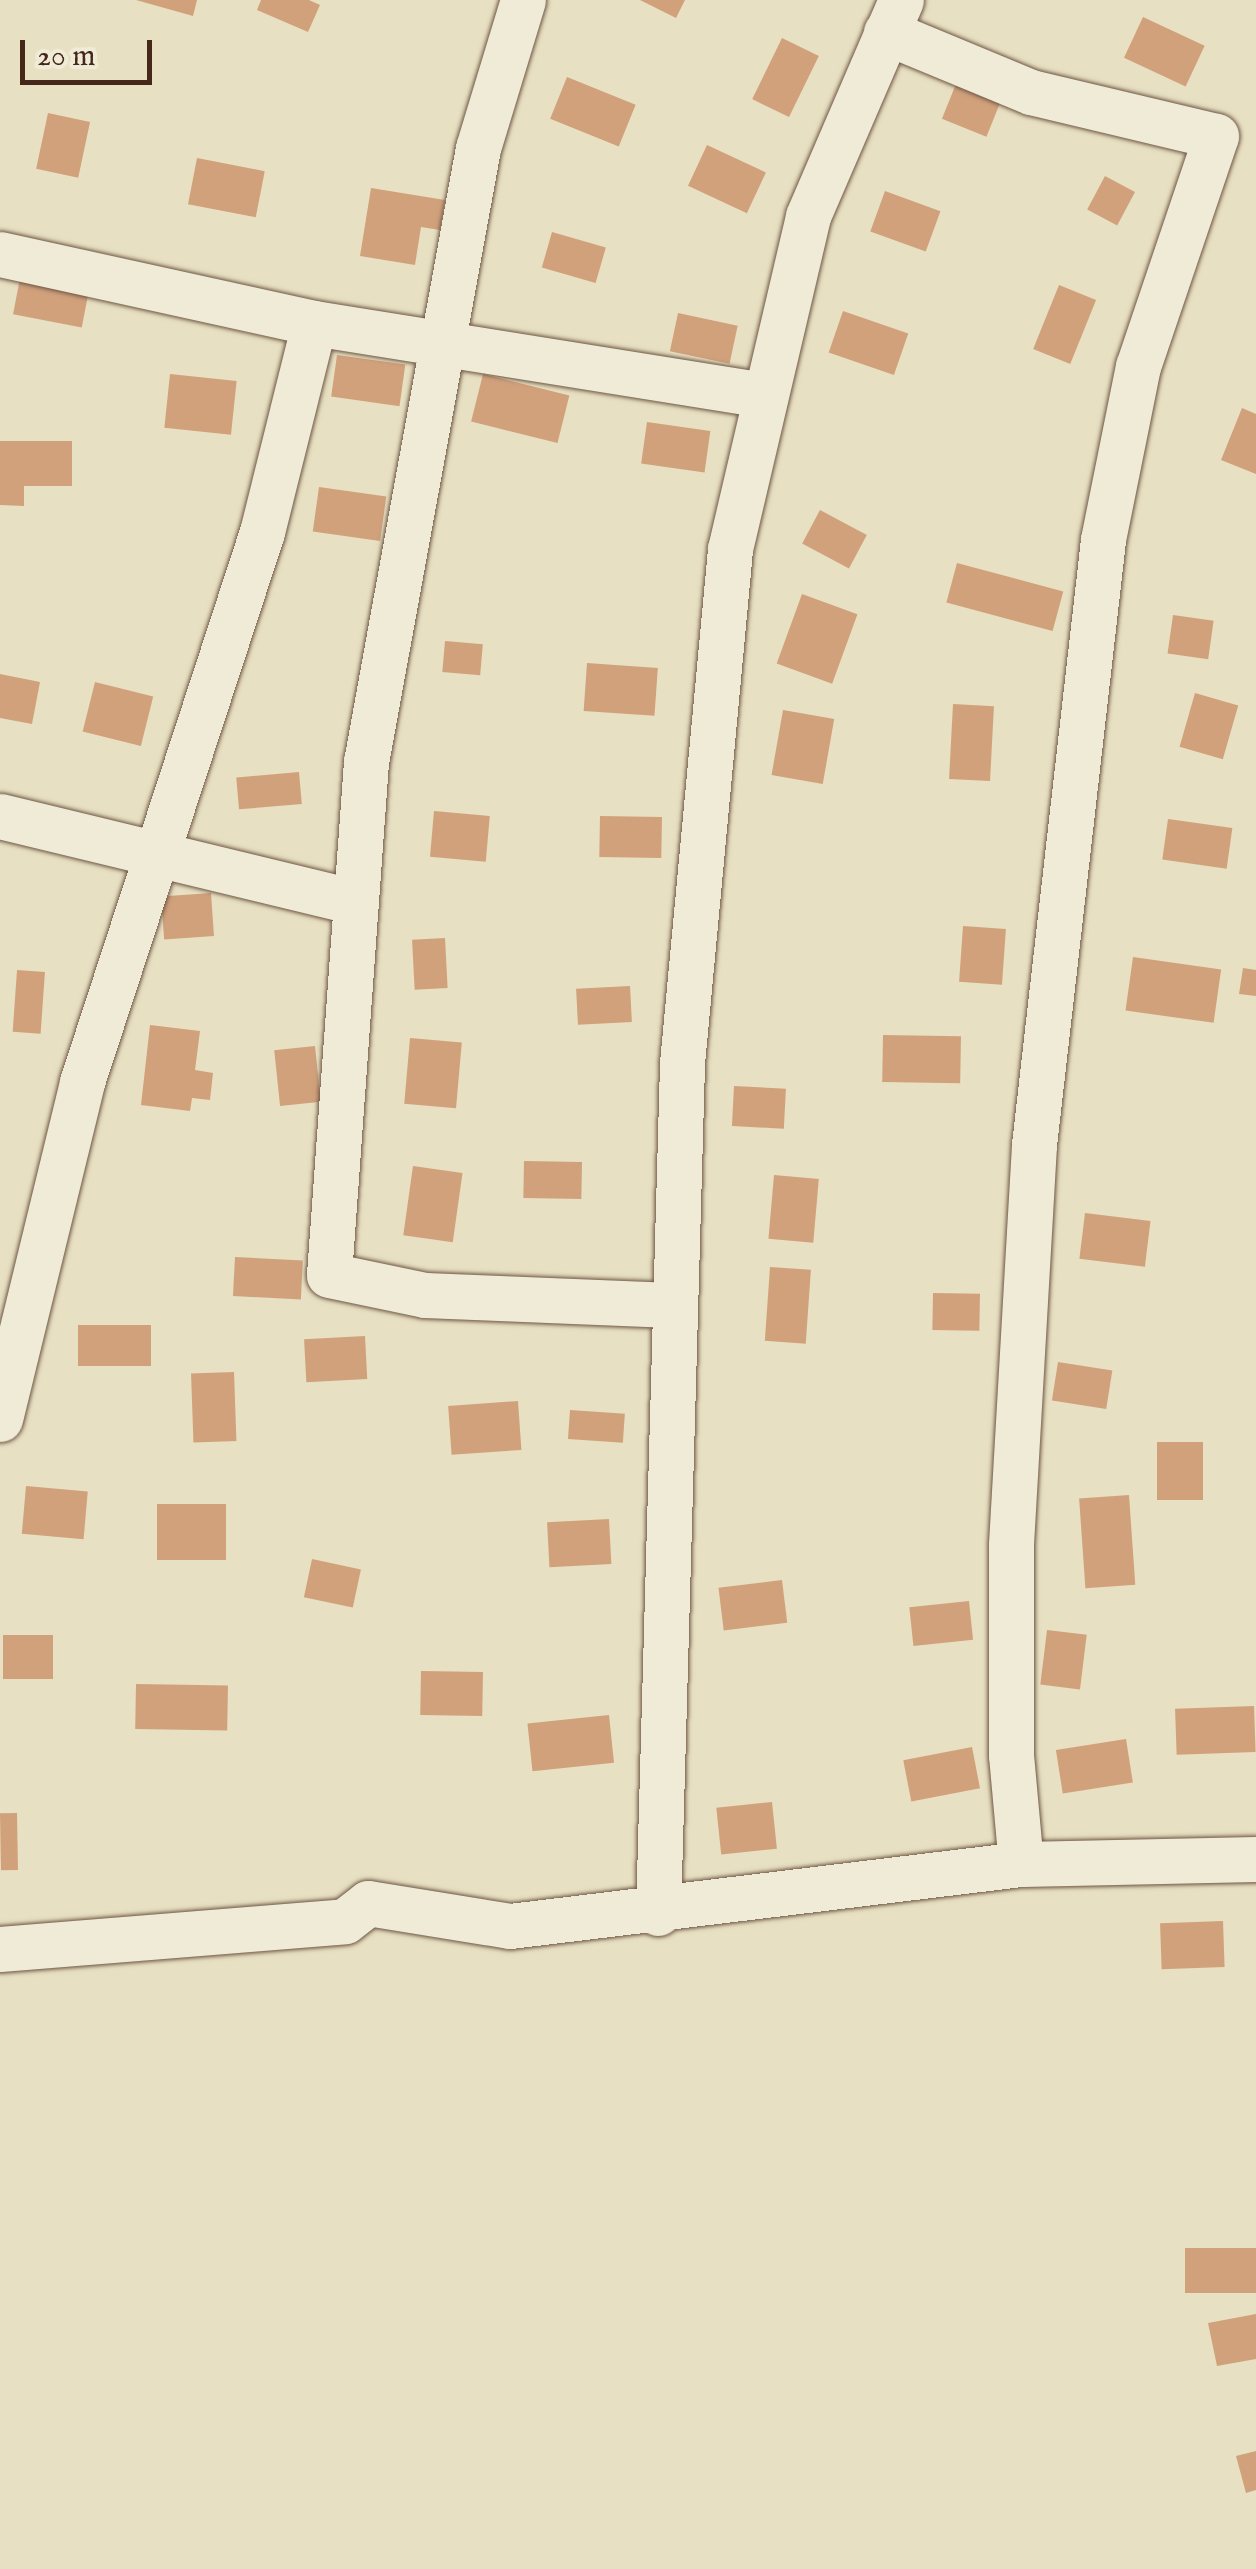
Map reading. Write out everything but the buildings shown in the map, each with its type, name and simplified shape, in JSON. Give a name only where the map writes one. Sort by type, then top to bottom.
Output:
[{"type":"street","points":[[523,0],[478,148],[366,762],[329,1275],[425,1294],[672,1305]]},
{"type":"street","points":[[658,1913],[672,1305],[700,814],[730,549],[808,216],[894,16],[1031,92],[1216,136],[1138,366],[1103,540],[1039,1107],[1011,1545],[1011,1756],[1021,1864]]},
{"type":"street","points":[[0,254],[314,324],[445,340],[765,395]]},
{"type":"street","points":[[0,1418],[82,1082],[162,850],[262,532],[314,324]]},
{"type":"street","points":[[0,816],[162,850],[354,902]]},
{"type":"street","points":[[0,1949],[345,1921],[368,1903],[510,1926],[658,1913],[1021,1864],[1256,1859]]}]
